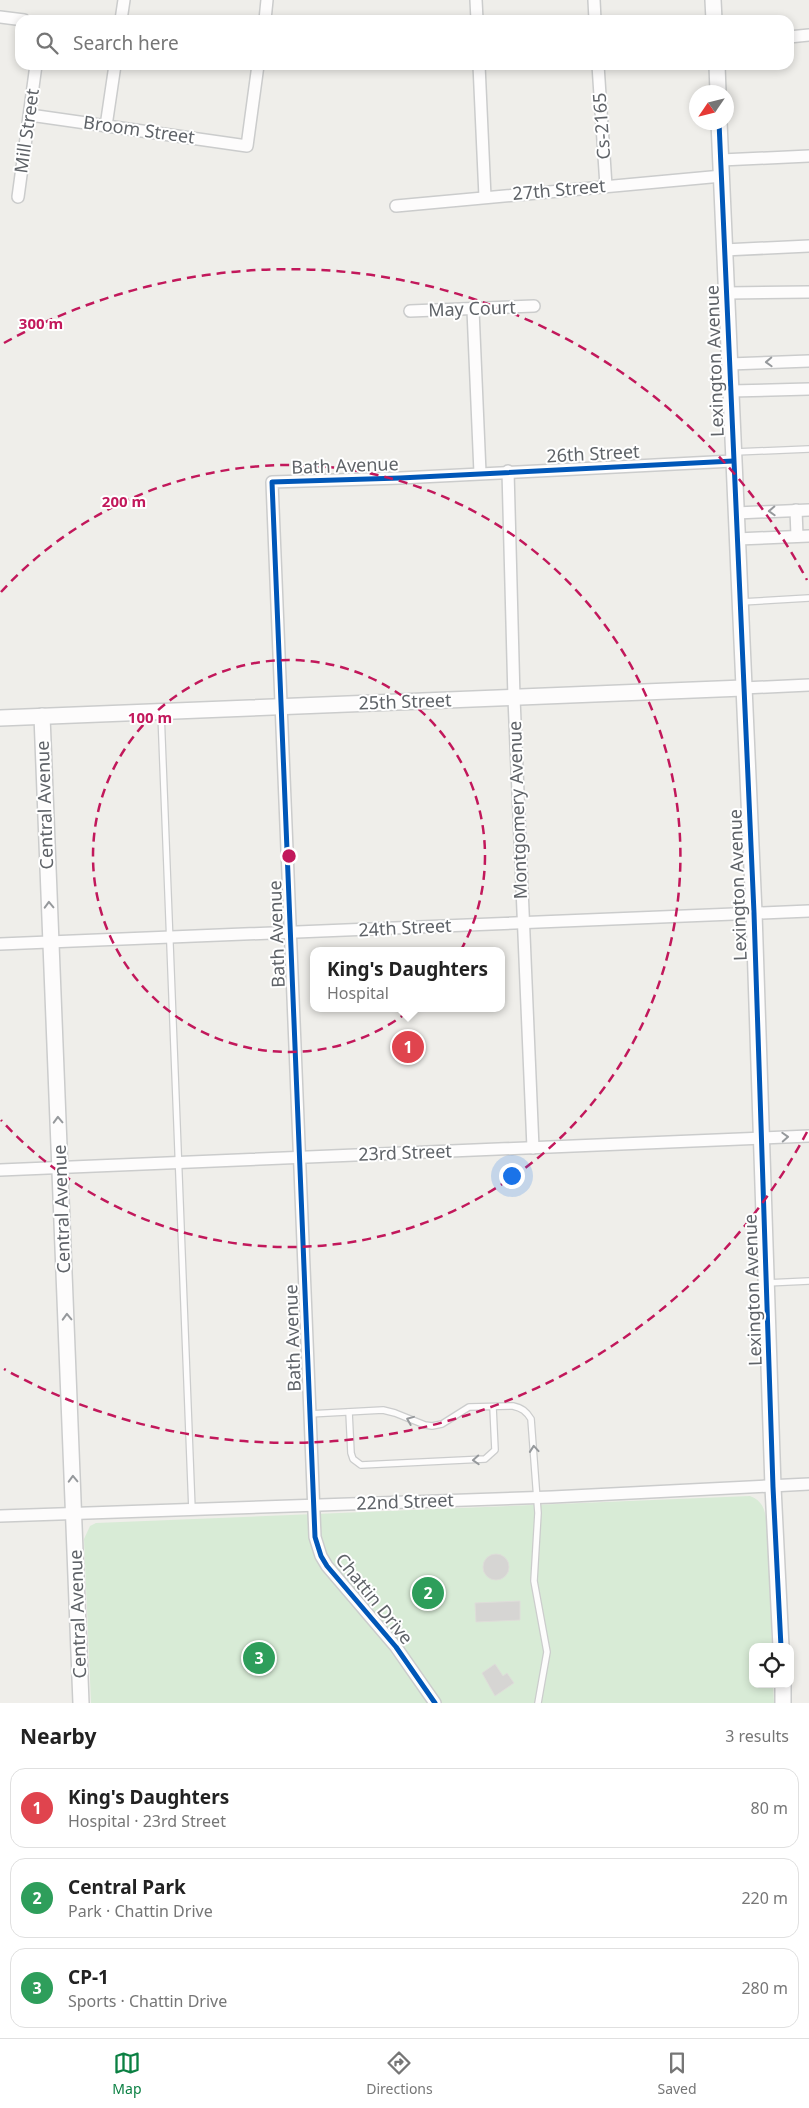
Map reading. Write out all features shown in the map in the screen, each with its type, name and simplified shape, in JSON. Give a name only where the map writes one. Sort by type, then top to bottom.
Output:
[{"type":"street","points":[[122,15],[124,0]]},
{"type":"street","points":[[265,15],[267,0]]},
{"type":"street","points":[[476,0],[477,15]]},
{"type":"street","points":[[594,0],[595,15]]},
{"type":"street","points":[[713,0],[714,15]]},
{"type":"street","points":[[0,17],[15,19]]},
{"type":"street","points":[[794,36],[809,35]]},
{"type":"street","name":"Mill Street","points":[[18,197],[35,70]]},
{"type":"street","points":[[106,126],[114,70]]},
{"type":"street","name":"Broom Street","points":[[30,115],[248,146],[257,70]]},
{"type":"street","points":[[479,70],[485,197]]},
{"type":"street","name":"Cs-2165","points":[[598,70],[606,186]]},
{"type":"street","points":[[717,70],[718,85]]},
{"type":"street","name":"Lexington Avenue","points":[[719,130],[754,914],[773,1487],[781,1643]]},
{"type":"street","points":[[721,160],[809,156]]},
{"type":"street","name":"27th Street","points":[[396,206],[722,176]]},
{"type":"street","points":[[724,250],[809,246]]},
{"type":"street","points":[[727,293],[809,292]]},
{"type":"street","name":"May Court","points":[[410,311],[473,310],[534,306]]},
{"type":"street","points":[[473,310],[480,473]]},
{"type":"street","points":[[729,364],[809,361]]},
{"type":"street","points":[[730,391],[809,389]]},
{"type":"street","name":"26th Street","points":[[453,475],[733,457]]},
{"type":"street","name":"Montgomery Avenue","points":[[508,471],[514,698],[532,1148]]},
{"type":"street","name":"Bath Avenue","points":[[313,1505],[272,482],[453,475]]},
{"type":"street","points":[[737,539],[803,536],[796,510]]},
{"type":"street","points":[[736,513],[809,510]]},
{"type":"street","name":"25th Street","points":[[0,718],[809,685]]},
{"type":"street","name":"Central Avenue","points":[[42,716],[81,1703]]},
{"type":"street","name":"24th Street","points":[[0,944],[809,911]]},
{"type":"street","name":"23rd Street","points":[[0,1170],[809,1136]]},
{"type":"street","name":"22nd Street","points":[[0,1516],[538,1498],[809,1484]]},
{"type":"street","name":"Chattin Drive","points":[[313,1505],[315,1537],[324,1561],[396,1647],[435,1703]]},
{"type":"street","points":[[783,1688],[783,1703]]},
{"type":"lane","points":[[733,457],[809,449]]},
{"type":"lane","points":[[741,602],[809,598]]},
{"type":"lane","points":[[160,711],[192,1510]]},
{"type":"lane","points":[[766,1282],[809,1280]]},
{"type":"lane","points":[[349,1412],[351,1453],[353,1459],[361,1465],[485,1459],[495,1450],[493,1407]]},
{"type":"lane","points":[[310,1414],[383,1410],[432,1426],[448,1420],[464,1409],[493,1407],[520,1408],[531,1418],[538,1498],[534,1581],[547,1652],[538,1703]]},
{"type":"green space","points":[[750,1496],[758,1500],[763,1506],[767,1523],[772,1643],[749,1643],[749,1688],[773,1688],[774,1703],[91,1703],[84,1539],[90,1526],[96,1523]]},
{"type":"building","points":[[496,1554],[505,1558],[509,1567],[505,1576],[496,1580],[487,1576],[483,1567],[487,1558]]},
{"type":"building","points":[[520,1601],[520,1620],[476,1622],[475,1603]]},
{"type":"building","points":[[495,1664],[503,1676],[507,1673],[514,1683],[495,1696],[482,1673]]},
{"type":"cycle path","points":[[719,130],[754,913],[773,1487],[781,1643]]},
{"type":"cycle path","points":[[435,1703],[396,1647],[327,1566],[321,1556],[315,1537],[272,482],[400,478],[733,461]]},
{"type":"place","name":"King's Daughters","points":[[408,1047]]},
{"type":"place","name":"Central Park","points":[[428,1593]]},
{"type":"place","name":"CP-1","points":[[259,1658]]}]
